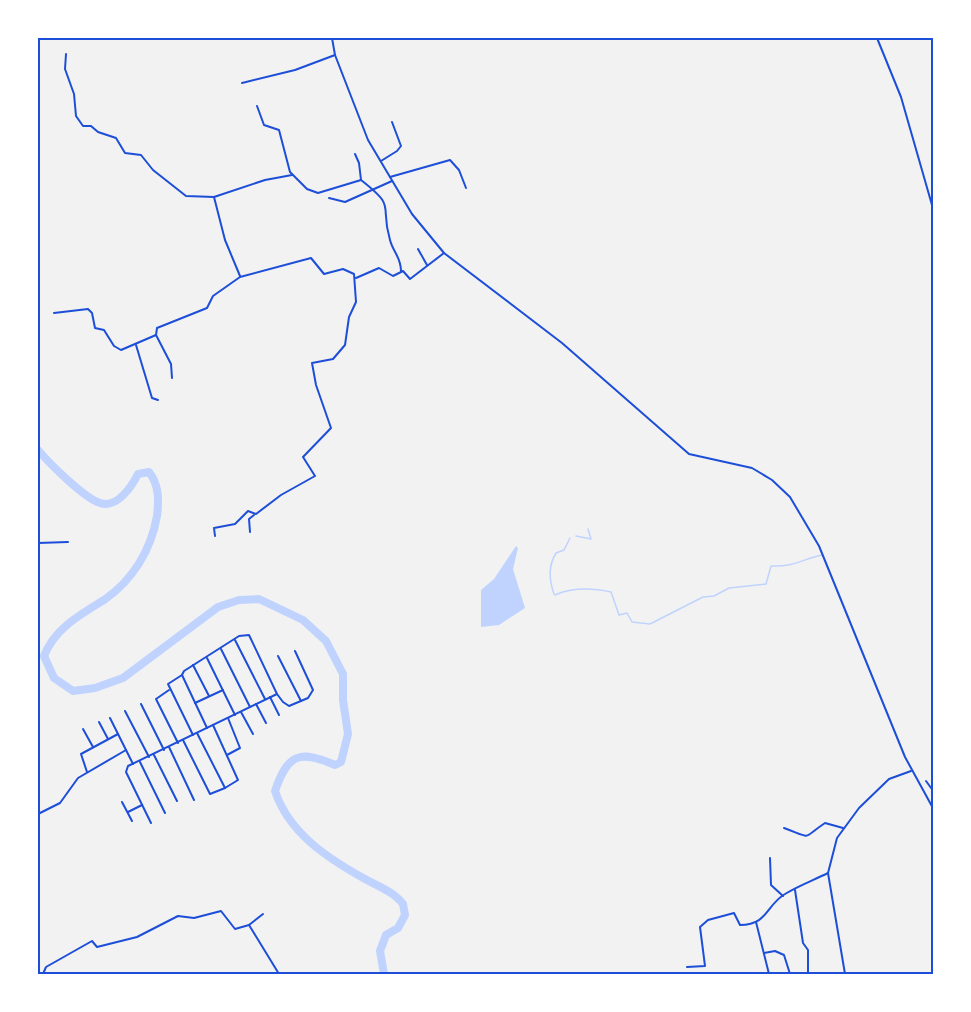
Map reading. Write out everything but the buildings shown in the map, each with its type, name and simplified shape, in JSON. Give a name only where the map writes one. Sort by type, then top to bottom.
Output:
[{"type":"street","points":[[332,38],[335,55],[365,134],[412,214],[444,253],[562,343],[689,454],[740,464],[772,480],[790,497],[821,552],[911,771],[933,810]]},
{"type":"street","points":[[877,38],[901,98],[933,212]]},
{"type":"street","points":[[66,54],[65,69],[74,94],[75,114],[83,126],[91,126],[98,132],[116,138],[125,153],[141,155],[153,170],[184,195],[214,196],[239,191],[265,180],[292,175]]},
{"type":"street","points":[[242,83],[288,72],[335,55]]},
{"type":"street","points":[[257,106],[264,125],[278,130],[292,175],[316,193],[361,180]]},
{"type":"street","points":[[380,162],[400,148],[392,122]]},
{"type":"street","points":[[355,154],[359,163],[361,180],[376,190],[385,202],[390,240],[400,258],[401,271],[410,279],[444,253]]},
{"type":"street","points":[[390,177],[450,160],[459,170],[466,188]]},
{"type":"street","points":[[329,198],[345,202],[392,181]]},
{"type":"street","points":[[214,196],[225,240],[240,277]]},
{"type":"street","points":[[418,249],[427,266]]},
{"type":"street","points":[[172,378],[171,364],[156,335],[157,328],[209,307],[213,297],[240,277],[311,258],[324,274],[346,269],[356,278]]},
{"type":"street","points":[[250,532],[249,519],[254,514],[281,495],[315,476],[303,457],[331,428],[316,385],[312,363],[333,358],[345,345],[349,315],[357,302],[354,284],[356,278],[378,268],[393,276],[401,271]]},
{"type":"street","points":[[54,313],[88,309],[92,313],[95,329],[104,330],[114,346],[121,350],[156,335]]},
{"type":"street","points":[[136,345],[152,398],[158,400]]},
{"type":"street","points":[[215,536],[214,528],[235,524],[248,511],[254,514]]},
{"type":"street","points":[[38,543],[68,542]]},
{"type":"street","points":[[225,788],[169,690],[168,684],[193,665],[245,634],[249,635],[278,694],[286,705],[308,698],[313,690],[295,651]]},
{"type":"street","points":[[235,640],[265,700]]},
{"type":"street","points":[[221,649],[250,707]]},
{"type":"street","points":[[278,656],[301,701]]},
{"type":"street","points":[[206,657],[235,715]]},
{"type":"street","points":[[193,665],[209,696]]},
{"type":"street","points":[[182,675],[207,728]]},
{"type":"street","points":[[169,690],[156,699],[178,743]]},
{"type":"street","points":[[195,703],[223,690]]},
{"type":"street","points":[[150,823],[126,772],[133,764],[278,694]]},
{"type":"street","points":[[270,697],[279,715]]},
{"type":"street","points":[[141,704],[164,750]]},
{"type":"street","points":[[256,704],[266,723]]},
{"type":"street","points":[[125,711],[149,757]]},
{"type":"street","points":[[241,712],[253,734]]},
{"type":"street","points":[[110,718],[133,764]]},
{"type":"street","points":[[227,755],[240,748],[228,718]]},
{"type":"street","points":[[99,722],[108,739]]},
{"type":"street","points":[[183,740],[210,794],[225,788],[238,780],[213,725]]},
{"type":"street","points":[[83,729],[93,747]]},
{"type":"street","points":[[87,772],[80,756],[118,734]]},
{"type":"street","points":[[169,747],[194,800]]},
{"type":"street","points":[[38,814],[60,803],[78,778],[126,750]]},
{"type":"street","points":[[154,754],[177,801]]},
{"type":"street","points":[[140,762],[165,813]]},
{"type":"street","points":[[845,975],[828,873],[837,838],[843,828],[883,784],[911,771]]},
{"type":"street","points":[[926,782],[933,792]]},
{"type":"street","points":[[123,802],[132,821]]},
{"type":"street","points":[[127,812],[142,805]]},
{"type":"street","points":[[784,828],[803,836],[816,832],[825,823],[843,828]]},
{"type":"street","points":[[770,858],[771,885],[783,896]]},
{"type":"street","points":[[687,967],[705,966],[700,927],[707,921],[734,913],[740,925],[756,922],[766,916],[783,896],[828,873]]},
{"type":"street","points":[[795,890],[803,943],[807,950],[808,972]]},
{"type":"street","points":[[44,975],[46,967],[90,941],[94,941],[97,947],[115,944],[149,931],[178,916],[194,918],[222,912],[235,928],[249,925],[263,915]]},
{"type":"street","points":[[756,922],[769,975]]},
{"type":"street","points":[[249,925],[279,975]]},
{"type":"street","points":[[764,953],[775,951],[784,955],[790,975]]},
{"type":"water","points":[[516,546],[518,548],[513,569],[525,608],[499,625],[481,627],[481,590],[494,579]]},
{"type":"waterway","points":[[38,450],[76,487],[100,503],[106,504],[118,500],[128,490],[138,474],[149,472],[155,482],[157,493],[158,510],[154,529],[145,552],[132,574],[104,600],[61,630],[44,656],[54,678],[73,691],[95,688],[123,678],[218,607],[239,600],[259,599],[303,620],[326,641],[343,674],[343,700],[348,734],[341,762],[335,765],[313,757],[297,758],[285,769],[275,791],[290,820],[311,843],[337,862],[390,893],[403,904],[405,915],[398,928],[386,935],[380,951],[384,974]]},
{"type":"waterway","points":[[576,536],[591,539],[588,529]]},
{"type":"waterway","points":[[554,594],[550,578],[552,563],[556,553],[564,550],[570,538]]},
{"type":"waterway","points":[[555,595],[583,589],[611,592],[619,615],[627,613],[632,622],[650,624],[703,597],[714,596],[729,588],[766,584],[771,566],[791,564],[822,555]]}]
